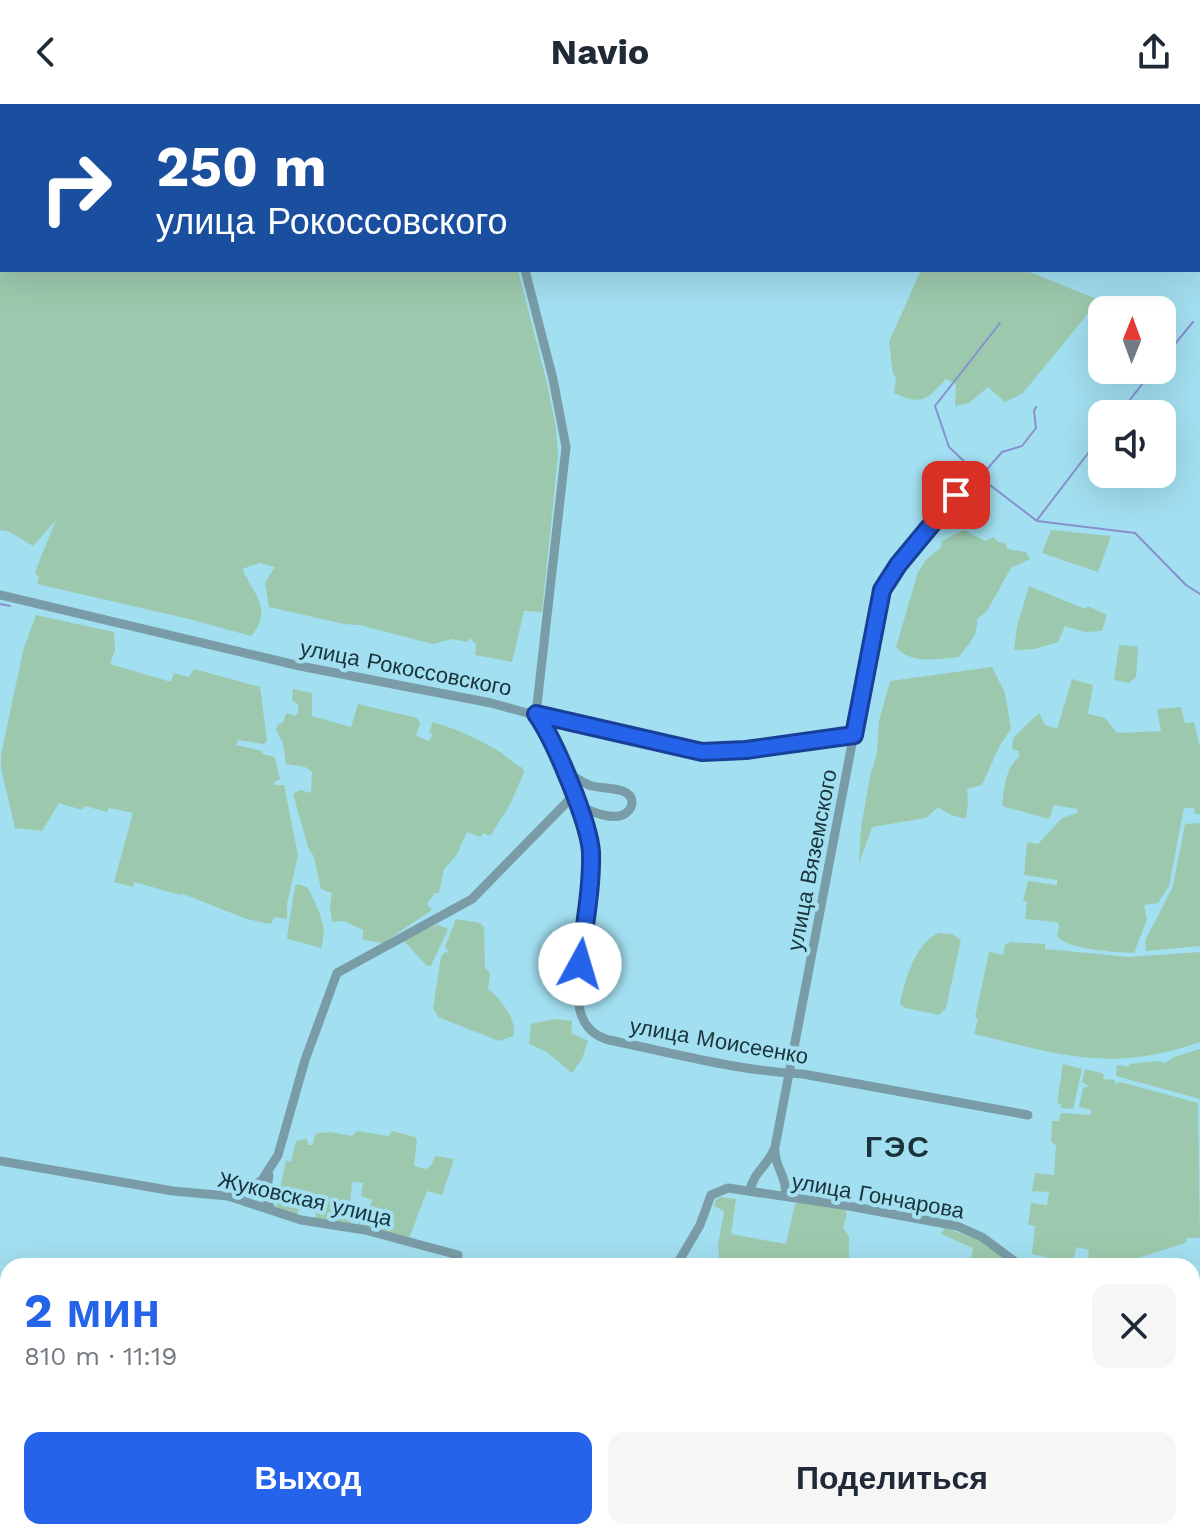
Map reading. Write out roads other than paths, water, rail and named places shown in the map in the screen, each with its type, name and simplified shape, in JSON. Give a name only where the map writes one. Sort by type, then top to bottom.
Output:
[{"type":"street","points":[[526,272],[553,379],[566,447],[536,714]]},
{"type":"street","name":"улица Вяземского","points":[[775,1147],[882,590],[898,565],[977,469]]},
{"type":"street","name":"улица Рокоссовского","points":[[0,595],[300,666],[500,704],[702,752],[746,750],[854,735]]},
{"type":"street","name":"улица Моисеенко","points":[[536,714],[548,733],[588,834],[591,853],[578,996],[585,1024],[603,1038],[739,1066],[803,1074],[1028,1115]]},
{"type":"street","points":[[562,767],[591,786],[624,791],[632,802],[630,809],[621,816],[578,806]]},
{"type":"street","points":[[271,1209],[266,1198],[271,1170],[282,1144],[305,1060],[337,973],[472,899],[574,795]]},
{"type":"street","points":[[750,1191],[753,1177],[770,1160],[775,1147]]},
{"type":"street","points":[[775,1147],[775,1160],[786,1181],[785,1196]]},
{"type":"street","name":"Жуковская улица","points":[[0,1161],[173,1191],[228,1196],[301,1220],[365,1230],[458,1255]]},
{"type":"street","points":[[761,1168],[771,1167],[780,1171]]},
{"type":"street","points":[[228,1196],[251,1188],[271,1170]]},
{"type":"street","name":"улица Гончарова","points":[[681,1258],[700,1225],[711,1195],[728,1188],[957,1226],[982,1237],[1007,1258]]},
{"type":"waterway","points":[[1176,343],[1193,322]]},
{"type":"waterway","points":[[971,468],[949,447],[935,406],[1000,323]]},
{"type":"waterway","points":[[1130,400],[1142,384]]},
{"type":"waterway","points":[[934,530],[1002,452],[1022,446],[1036,428],[1036,407]]},
{"type":"waterway","points":[[1037,520],[1088,453]]},
{"type":"waterway","points":[[978,476],[1037,521],[1135,533],[1186,585],[1200,594]]},
{"type":"waterway","points":[[0,604],[10,606]]},
{"type":"district","name":"ГЭС","points":[[898,1146]]}]
